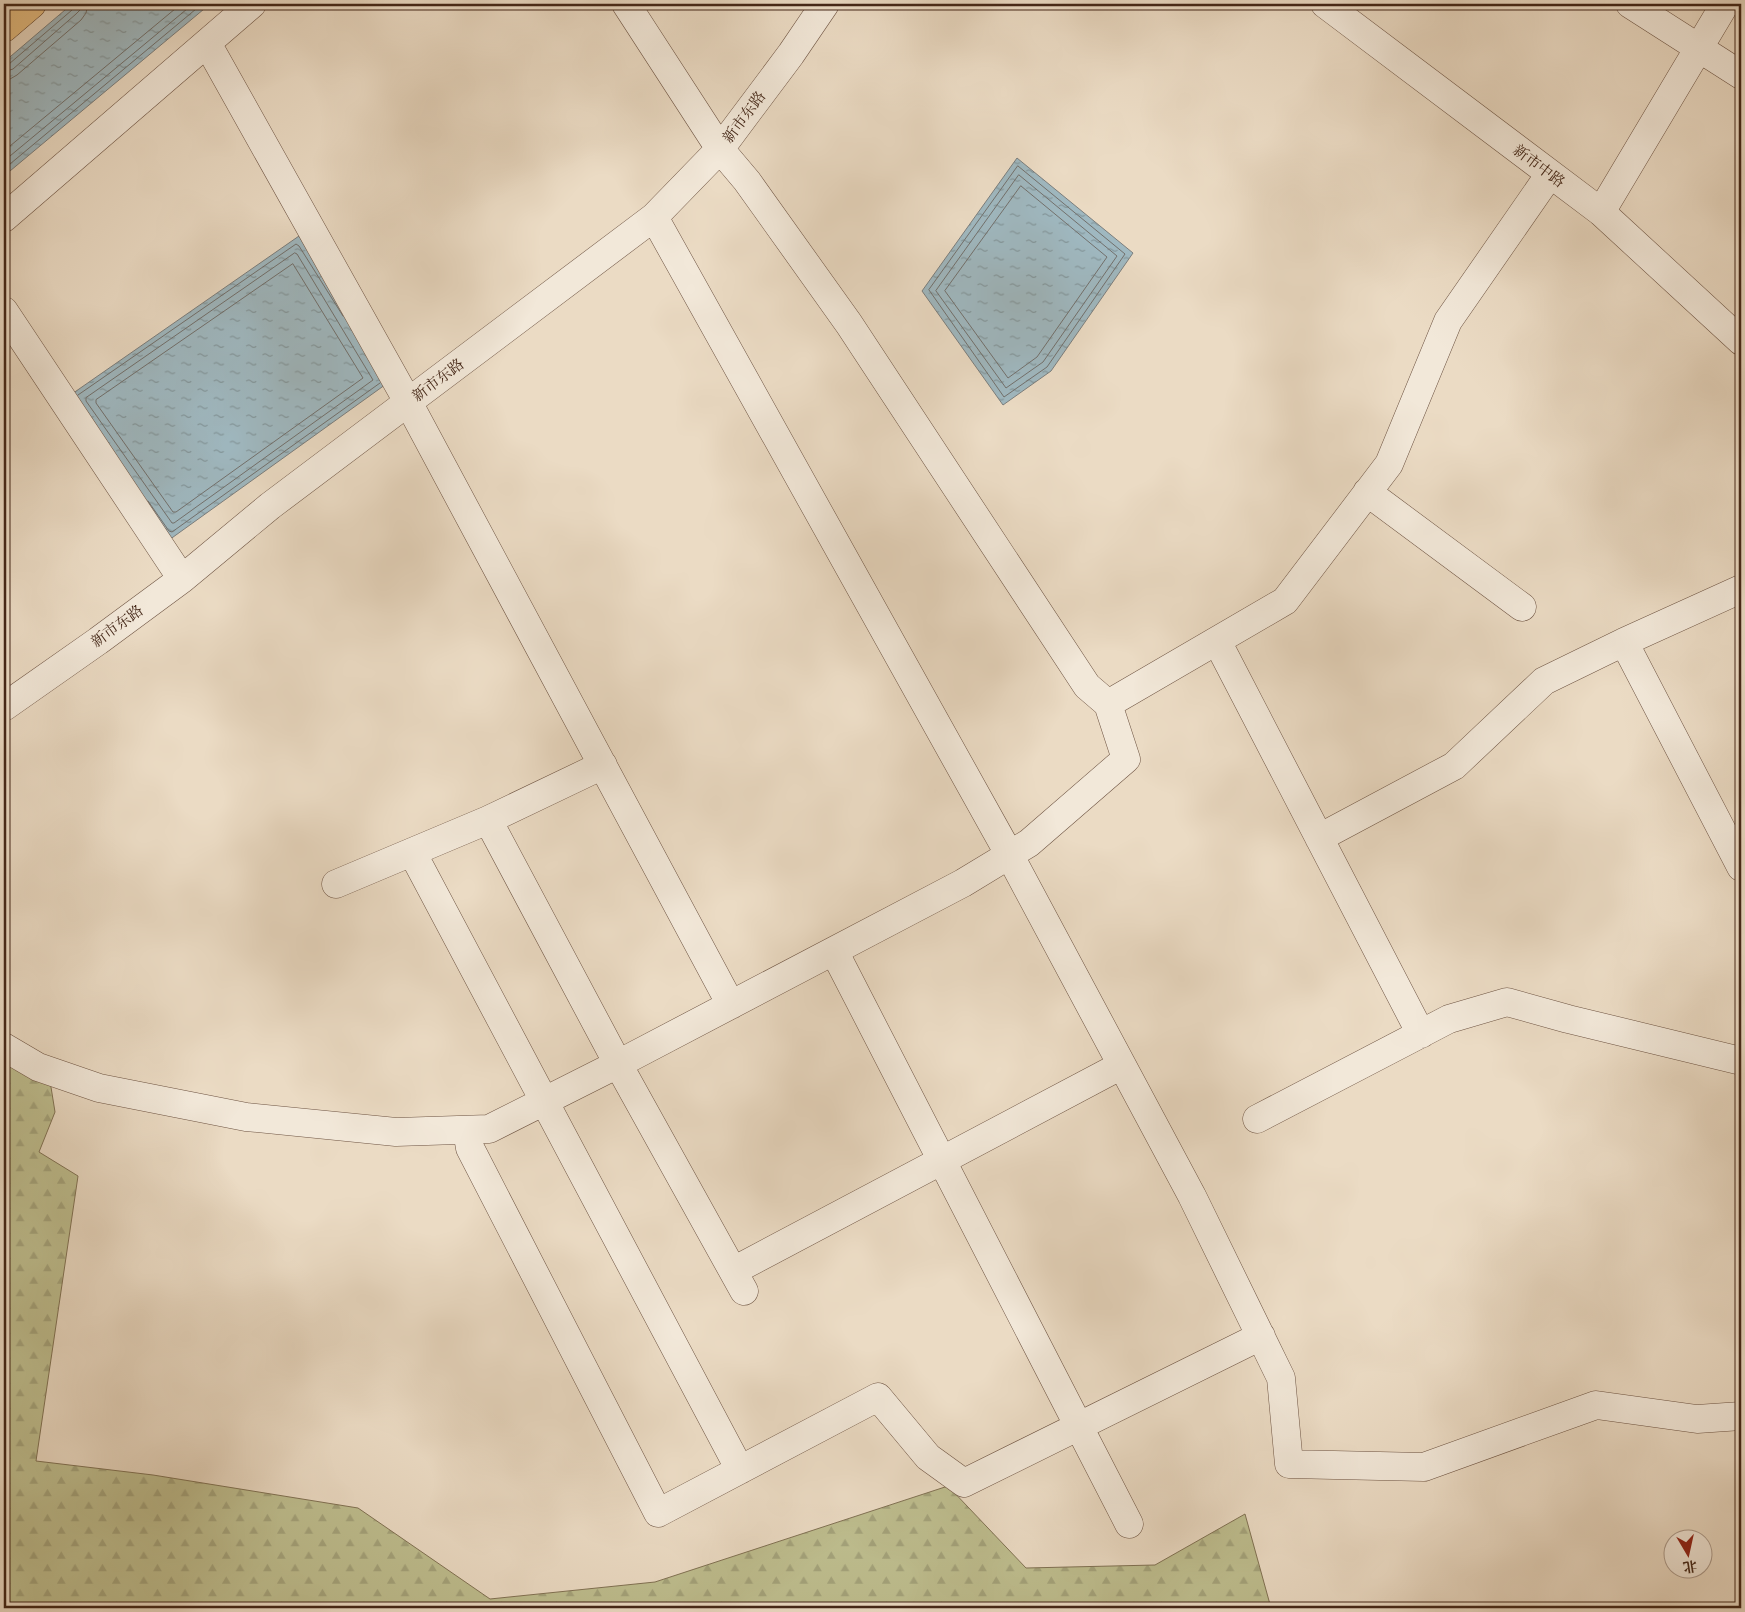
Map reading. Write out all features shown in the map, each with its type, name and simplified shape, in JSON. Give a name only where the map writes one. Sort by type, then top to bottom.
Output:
[{"type":"main road","points":[[4,28],[32,4]]},
{"type":"street","points":[[4,218],[252,4]]},
{"type":"street","points":[[4,1047],[38,1067],[99,1088],[246,1118],[396,1132],[489,1129],[545,1102],[963,883],[1029,843],[1126,759],[1108,704],[1087,686],[849,324],[747,181],[720,149],[626,4]]},
{"type":"street","name":"新市东路","points":[[4,707],[182,579],[270,506],[654,217],[720,149],[791,54],[825,4]]},
{"type":"street","name":"新市中路","points":[[1325,4],[1601,212],[1741,341]]},
{"type":"street","points":[[1630,4],[1741,74]]},
{"type":"street","points":[[1601,212],[1725,4]]},
{"type":"street","points":[[207,43],[408,402],[731,1005]]},
{"type":"street","points":[[1108,704],[1285,601],[1390,464],[1448,321],[1550,174]]},
{"type":"street","points":[[654,217],[1009,854],[1192,1196],[1281,1378],[1289,1464],[1424,1467],[1596,1405],[1697,1419],[1741,1416]]},
{"type":"street","points":[[4,311],[182,579]]},
{"type":"street","points":[[1368,492],[1522,607]]},
{"type":"street","points":[[1319,838],[1454,766],[1544,681],[1741,589]]},
{"type":"street","points":[[1217,641],[1421,1034]]},
{"type":"street","points":[[1624,642],[1741,867]]},
{"type":"street","points":[[336,884],[488,820],[603,765]]},
{"type":"street","points":[[488,820],[618,1064],[738,1281],[1122,1065]]},
{"type":"street","points":[[412,852],[740,1470]]},
{"type":"street","points":[[834,951],[1129,1524]]},
{"type":"street","points":[[1257,1119],[1449,1019],[1507,1002],[1578,1022],[1741,1061]]},
{"type":"street","points":[[467,1130],[470,1148],[658,1513],[878,1397],[928,1457],[964,1483],[1261,1336]]},
{"type":"green space","points":[[46,1056],[55,1112],[39,1152],[78,1176],[36,1461],[153,1475],[358,1508],[490,1599],[655,1582],[948,1486],[1026,1568],[1155,1565],[1245,1514],[1271,1608],[4,1608],[4,1060]]},
{"type":"water","points":[[72,4],[210,4],[4,176],[4,62]]},
{"type":"water","points":[[1017,158],[1133,253],[1051,371],[1003,405],[922,291]]},
{"type":"water","points":[[299,236],[389,382],[169,540],[69,396]]}]
